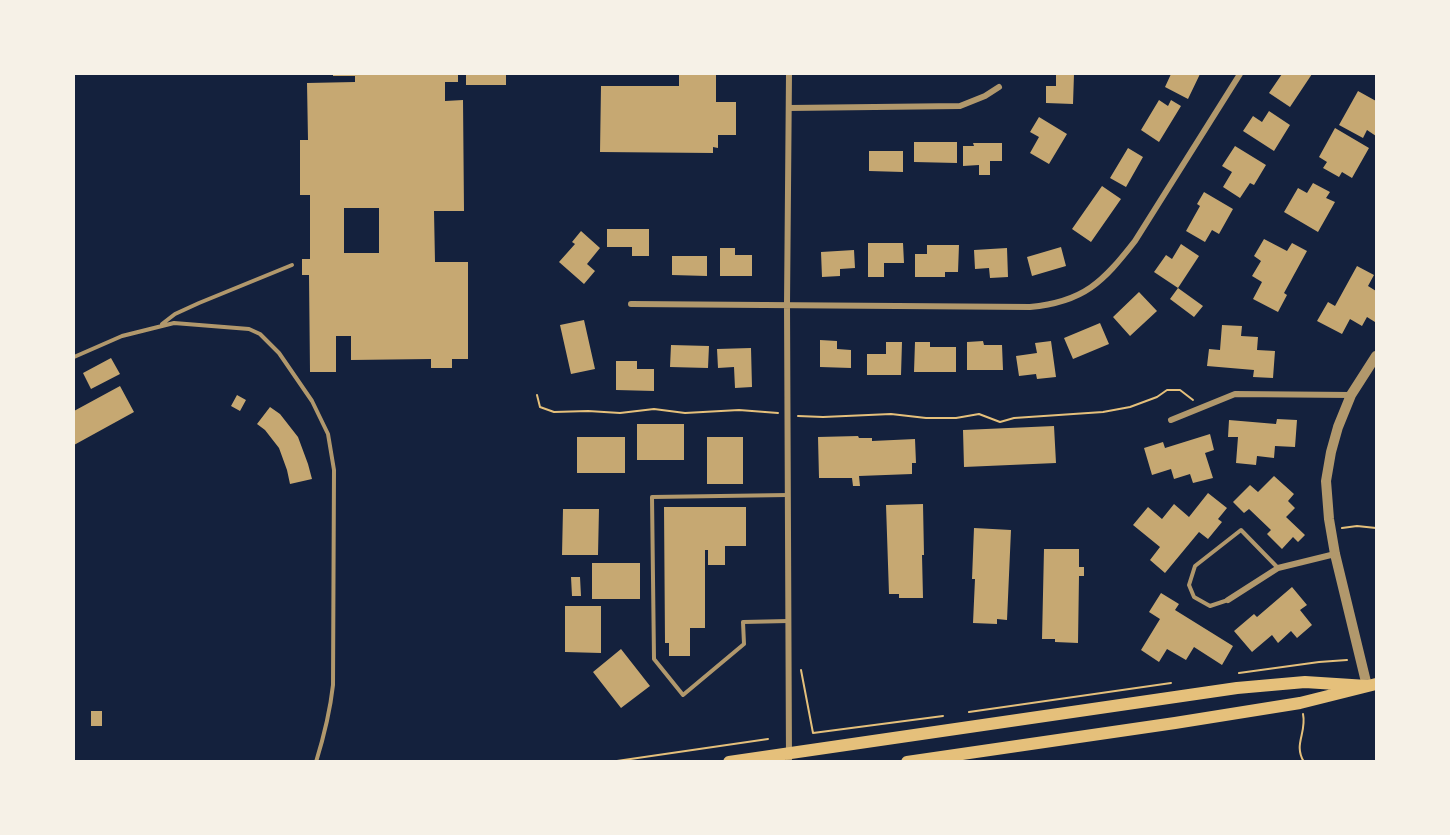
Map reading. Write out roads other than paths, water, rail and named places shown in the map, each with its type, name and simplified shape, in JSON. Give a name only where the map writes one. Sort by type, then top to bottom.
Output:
[{"type":"main road","points":[[729,762],[789,758],[878,739],[1237,688],[1305,682],[1372,685]]},
{"type":"main road","points":[[907,762],[1300,703],[1372,685]]},
{"type":"street","points":[[789,74],[787,304],[789,758]]},
{"type":"street","points":[[630,304],[1030,307],[1067,300],[1103,278],[1135,241],[1240,74]]},
{"type":"street","points":[[789,108],[960,106],[985,96],[999,87]]},
{"type":"street","points":[[1372,685],[1335,554],[1326,492],[1327,471],[1338,427],[1351,395],[1377,356]]},
{"type":"street","points":[[1171,420],[1235,394],[1351,395]]},
{"type":"street","points":[[1228,600],[1278,568],[1335,554]]},
{"type":"lane","points":[[159,327],[183,310],[292,266]]},
{"type":"lane","points":[[74,357],[122,336],[174,323],[249,329],[260,334],[279,353],[312,401],[328,434],[334,470],[333,686],[325,735],[316,762]]},
{"type":"lane","points":[[788,495],[652,497],[654,659],[683,695],[744,644],[743,622],[788,621]]},
{"type":"lane","points":[[1228,600],[1210,606],[1194,597],[1189,585],[1195,566],[1241,530],[1278,568]]}]
